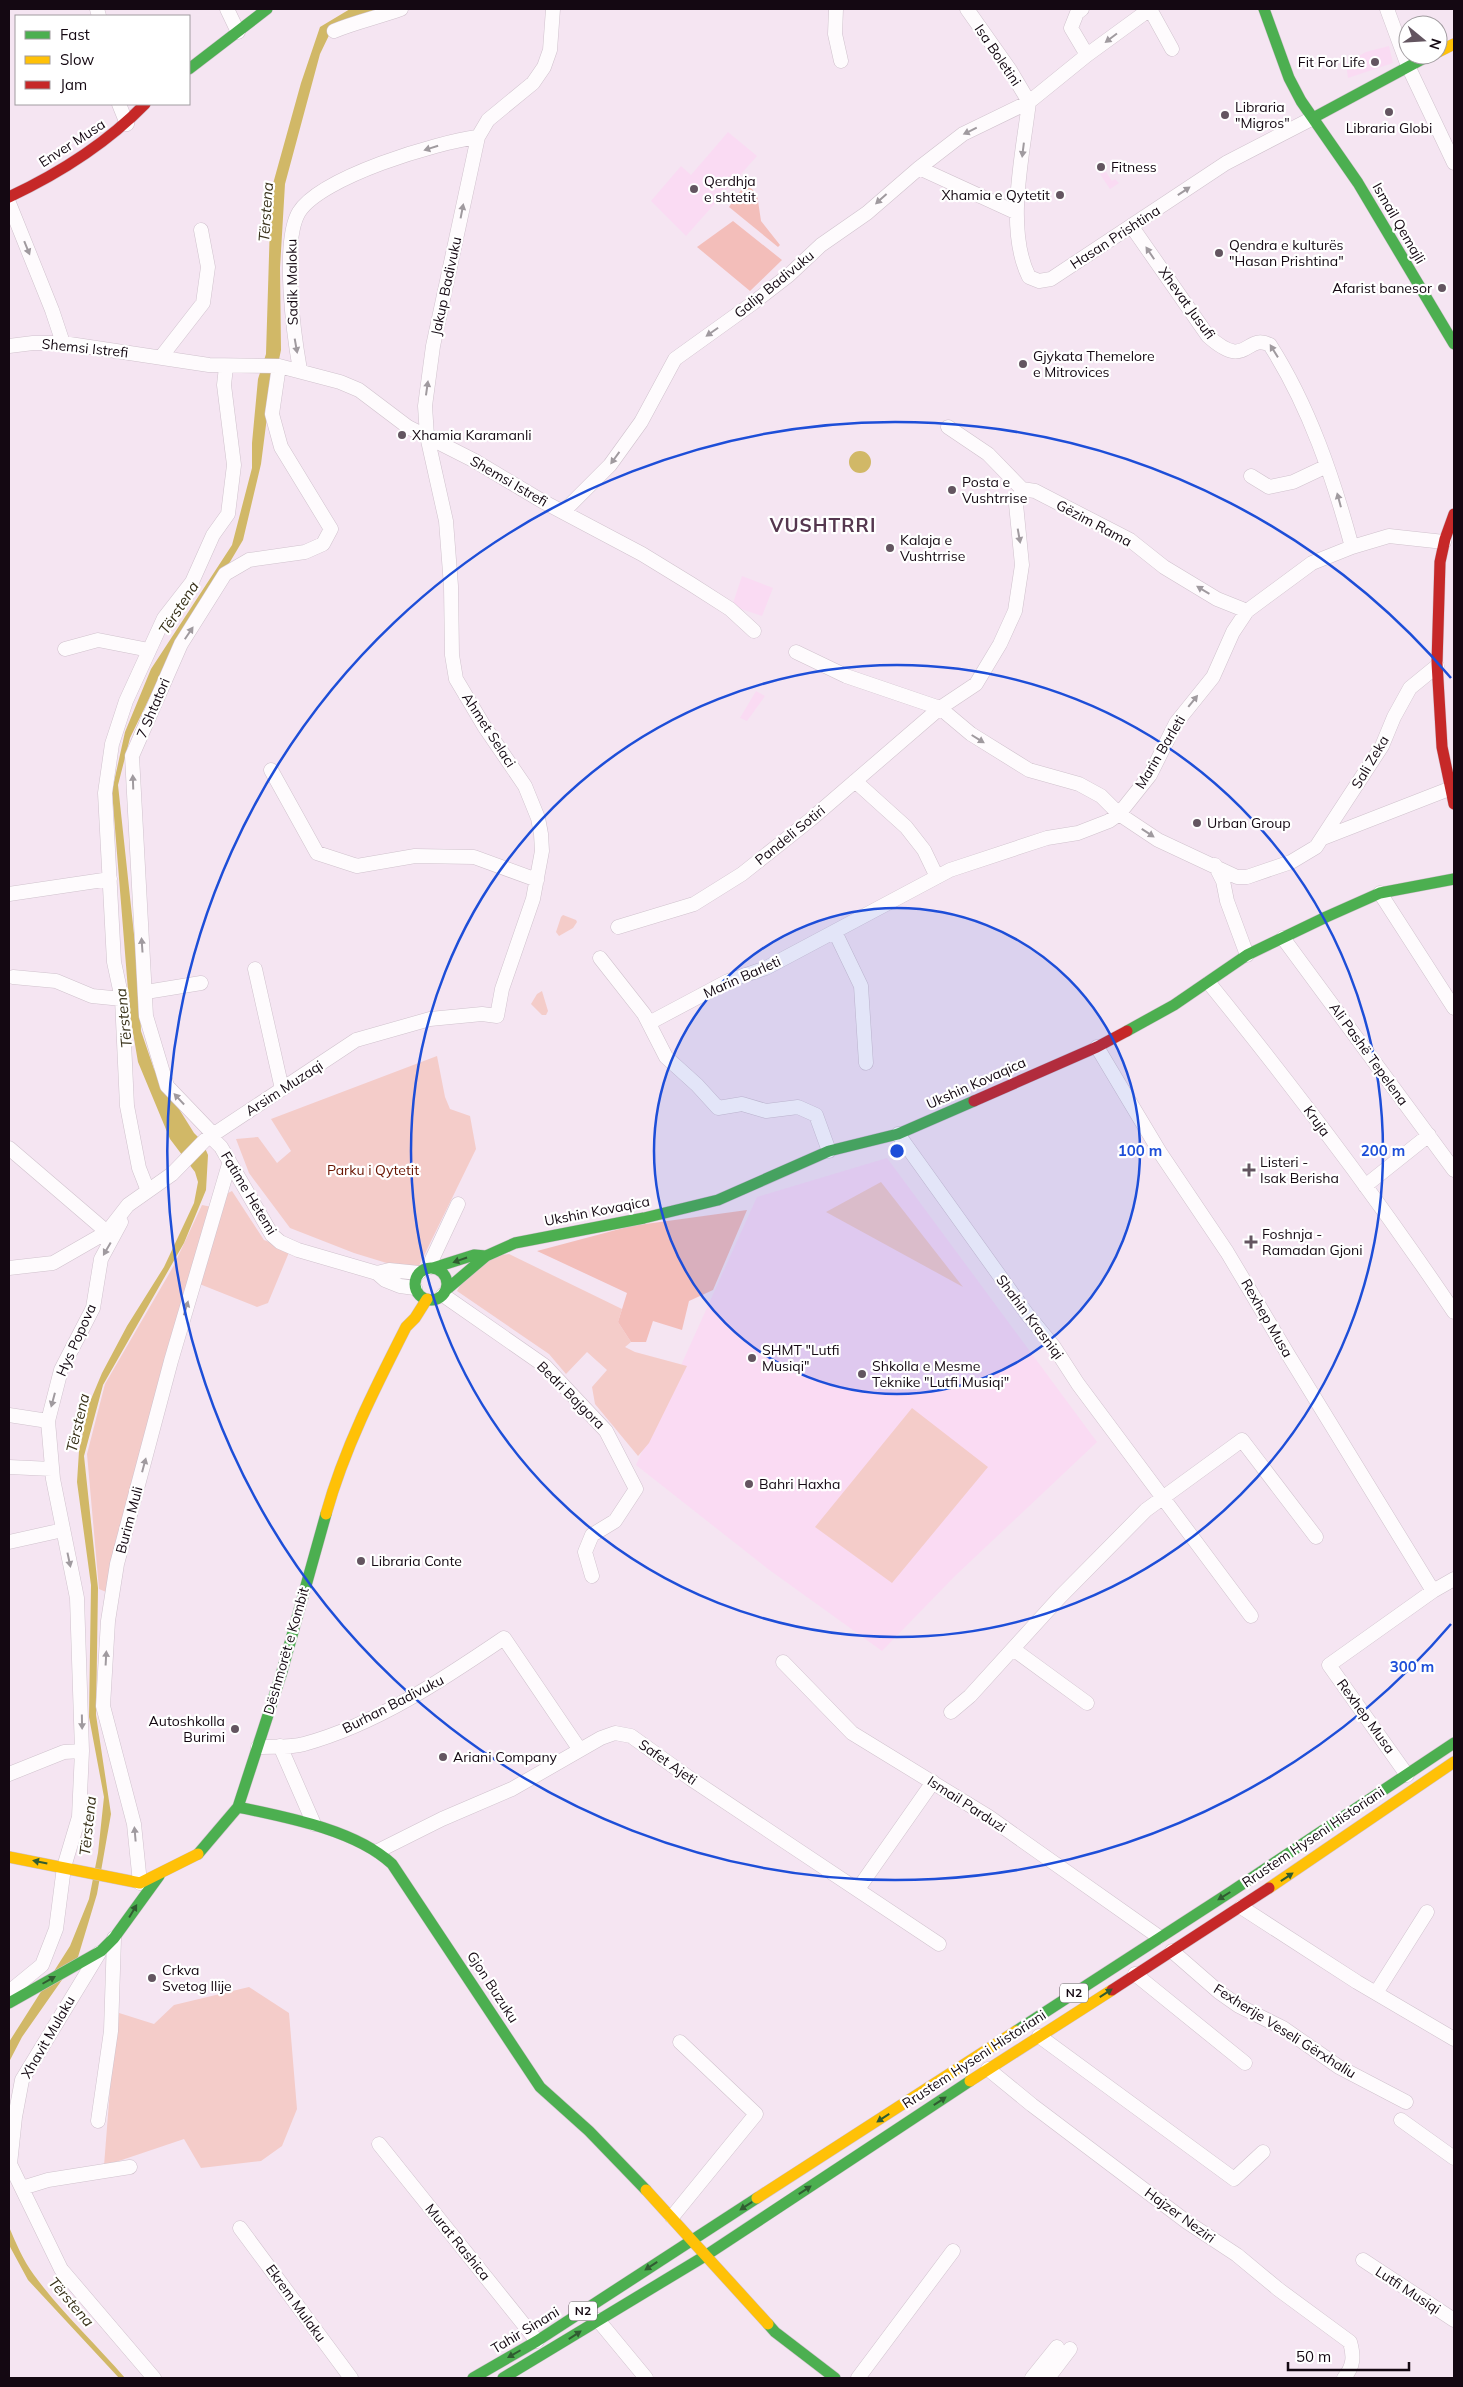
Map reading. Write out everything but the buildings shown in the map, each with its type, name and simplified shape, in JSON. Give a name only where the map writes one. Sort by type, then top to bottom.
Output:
[{"type":"street","points":[[227,9],[238,32]]},
{"type":"street","points":[[190,68],[267,9]]},
{"type":"street","points":[[334,31],[352,23],[378,18],[401,9]]},
{"type":"street","points":[[478,137],[488,120],[533,83],[544,67],[550,50],[553,9]]},
{"type":"street","points":[[836,9],[835,34],[841,61]]},
{"type":"street","name":"Isa Boletini","points":[[966,9],[1010,70],[1029,102]]},
{"type":"street","points":[[1082,9],[1077,13],[1071,28],[1087,55]]},
{"type":"street","points":[[1029,102],[1087,55],[1150,9],[1172,49]]},
{"type":"street","points":[[1264,9],[1289,78],[1314,118],[1408,66]]},
{"type":"street","points":[[1387,9],[1408,66],[1454,163]]},
{"type":"street","name":"Galip Badivuku","points":[[564,512],[610,465],[631,436],[641,422],[674,359],[789,275],[821,246],[866,213],[918,168],[963,134],[1029,102]]},
{"type":"street","name":"Hasan Prishtina","points":[[1029,102],[1015,212],[1023,265],[1029,278],[1039,282],[1051,279],[1226,163],[1314,118]]},
{"type":"street","points":[[118,105],[127,124]]},
{"type":"street","name":"Enver Musa","points":[[9,197],[37,184],[91,151],[127,124],[144,105]]},
{"type":"street","name":"Ismail Qemajli","points":[[1314,118],[1358,182],[1454,344]]},
{"type":"street","name":"Sadik Maloku","points":[[300,370],[292,328],[290,273],[292,231],[299,212],[317,194],[363,170],[455,140],[478,137]]},
{"type":"street","name":"Jakup Badivuku","points":[[427,436],[424,406],[433,346],[478,137]]},
{"type":"street","points":[[918,168],[1015,212]]},
{"type":"street","points":[[9,203],[52,310],[63,343]]},
{"type":"street","name":"Xhevat Jusufi","points":[[1132,227],[1208,336],[1219,346],[1229,352],[1236,353],[1258,342],[1270,345],[1295,391],[1328,466],[1352,547]]},
{"type":"street","points":[[162,357],[204,303],[208,267],[201,230]]},
{"type":"street","name":"Shemsi Istrefi","points":[[9,346],[33,343],[63,343],[226,366],[279,366],[340,382],[359,390],[392,417],[642,554],[730,609],[754,631]]},
{"type":"street","points":[[148,1191],[139,1168],[127,1106],[122,999],[114,962],[105,793],[112,744],[126,701],[164,618],[192,582],[213,535],[228,514],[234,465],[224,385],[226,366]]},
{"type":"street","name":"7 Shtatori","points":[[209,1137],[167,1086],[146,1016],[132,756],[181,644],[225,574],[249,560],[305,552],[323,544],[331,529],[281,447],[272,414],[279,366]]},
{"type":"street","name":"Gëzim Rama","points":[[948,427],[988,454],[1022,489],[1035,491],[1130,540],[1164,567],[1217,599],[1247,610]]},
{"type":"street","name":"Ahmet Selaci","points":[[427,436],[446,521],[451,586],[452,654],[456,679],[475,712],[525,786],[538,818],[542,852],[537,880],[533,899],[502,990],[497,1016]]},
{"type":"street","points":[[1251,476],[1268,487],[1293,482],[1328,466]]},
{"type":"street","name":"Pandeli Sotiri","points":[[618,927],[694,904],[742,874],[810,820],[940,708],[976,684],[1000,644],[1015,610],[1022,564],[1016,504],[1022,489]]},
{"type":"street","points":[[1454,514],[1444,542],[1437,595],[1439,619],[1437,666],[1441,725],[1449,789],[1454,804]]},
{"type":"street","name":"Marin Barleti","points":[[649,1023],[728,981],[766,968],[950,870],[1047,838],[1078,833],[1109,821],[1119,814],[1150,775],[1176,723],[1213,677],[1233,632],[1247,610],[1312,563],[1352,547],[1390,536],[1444,542]]},
{"type":"street","points":[[65,649],[98,640],[149,650]]},
{"type":"street","points":[[796,652],[846,676],[940,708]]},
{"type":"street","name":"Sali Zeka","points":[[940,708],[971,734],[1030,770],[1080,784],[1101,796],[1119,814],[1158,840],[1215,865],[1237,877],[1247,877],[1291,862],[1316,847],[1382,746],[1394,717],[1410,688],[1437,666]]},
{"type":"street","points":[[271,770],[317,853],[357,866],[415,856],[474,858],[537,880]]},
{"type":"street","points":[[855,781],[906,827],[924,850],[937,876]]},
{"type":"street","name":"Sali Zeka","points":[[1322,838],[1449,789]]},
{"type":"street","points":[[1215,865],[1247,955]]},
{"type":"street","points":[[9,894],[110,879]]},
{"type":"street","name":"Ukshin Kovaqica","points":[[486,1256],[525,1240],[644,1218],[718,1200],[829,1151],[898,1134],[1097,1047],[1209,983],[1247,955],[1380,893],[1454,879]]},
{"type":"street","points":[[1380,893],[1454,1008]]},
{"type":"street","points":[[835,932],[861,986],[866,1063]]},
{"type":"street","name":"Ali Pashë Tepelena","points":[[1283,938],[1454,1170]]},
{"type":"street","points":[[600,958],[649,1023],[666,1057],[698,1085],[718,1108],[742,1104],[766,1111],[798,1107],[816,1115],[829,1151]]},
{"type":"street","points":[[256,970],[282,1089]]},
{"type":"street","points":[[13,977],[56,981],[92,996],[122,999]]},
{"type":"street","points":[[146,992],[201,983]]},
{"type":"street","name":"Kruja","points":[[1209,983],[1288,1080],[1454,1312]]},
{"type":"street","name":"Arsim Muzaqi","points":[[9,1268],[53,1263],[106,1232],[128,1205],[172,1174],[209,1137],[356,1040],[430,1019],[482,1014],[497,1016]]},
{"type":"street","name":"Rexhep Musa","points":[[1097,1047],[1161,1154],[1227,1252],[1434,1591]]},
{"type":"street","name":"Shahin Krasniqi","points":[[898,1134],[1027,1314],[1054,1347],[1078,1384],[1251,1616]]},
{"type":"street","points":[[1364,1186],[1429,1135]]},
{"type":"street","name":"Fatime Hetemi","points":[[209,1137],[221,1147],[229,1164],[272,1235],[280,1242],[377,1274],[385,1280],[400,1286],[412,1297]]},
{"type":"street","points":[[9,1148],[106,1232]]},
{"type":"street","name":"Burim Muli","points":[[140,1882],[134,1824],[103,1706],[108,1621],[117,1564],[174,1352],[229,1164]]},
{"type":"street","points":[[427,1270],[458,1204]]},
{"type":"street","name":"Hys Popova","points":[[9,1999],[42,1965],[56,1929],[79,1817],[82,1751],[77,1598],[52,1469],[48,1421],[61,1370],[93,1308],[101,1259],[116,1234],[128,1205]]},
{"type":"street","points":[[427,1270],[474,1255],[486,1256]]},
{"type":"street","points":[[412,1297],[435,1299],[486,1256]]},
{"type":"street","name":"Fatime Hetemi","points":[[377,1274],[389,1270],[427,1270]]},
{"type":"street","points":[[427,1270],[445,1275],[447,1284],[444,1292]]},
{"type":"street","name":"Dëshmorët e Kombit","points":[[9,1999],[101,1951],[114,1938],[141,1898],[165,1870],[202,1853],[238,1807],[281,1675],[332,1493],[366,1406],[406,1326],[412,1297],[427,1270]]},
{"type":"street","name":"Bedri Bajgora","points":[[444,1292],[545,1366],[606,1431],[636,1489],[615,1521],[592,1535],[585,1552],[592,1576]]},
{"type":"street","name":"Dëshmorët e Kombit","points":[[406,1326],[415,1318],[427,1299]]},
{"type":"street","points":[[9,1415],[48,1421]]},
{"type":"street","points":[[951,1712],[970,1696],[1060,1597],[1146,1510],[1242,1440],[1316,1537]]},
{"type":"street","points":[[9,1467],[52,1469]]},
{"type":"street","points":[[9,1542],[63,1530]]},
{"type":"street","name":"Rexhep Musa","points":[[1408,1775],[1329,1664],[1454,1579]]},
{"type":"street","name":"Burhan Badivuku","points":[[258,1746],[302,1745],[356,1725],[432,1687],[504,1638],[580,1750]]},
{"type":"street","points":[[1013,1649],[1088,1703]]},
{"type":"street","name":"Ismail Parduzi","points":[[784,1662],[852,1733],[989,1816],[1159,1937]]},
{"type":"street","name":"Safet Ajeti","points":[[378,1851],[442,1818],[512,1789],[601,1738],[615,1733],[631,1736],[939,1944]]},
{"type":"street","name":"Rrustem Hyseni Historiani","points":[[692,2240],[1016,2032],[1454,1743]]},
{"type":"street","points":[[280,1746],[314,1824]]},
{"type":"street","points":[[9,1774],[64,1752],[82,1751]]},
{"type":"street","name":"Rrustem Hyseni Historiani","points":[[705,2256],[988,2069],[1241,1908],[1454,1762]]},
{"type":"street","points":[[858,1890],[933,1782]]},
{"type":"street","name":"Gjon Buzuku","points":[[238,1807],[314,1824],[378,1851],[392,1864],[540,2087],[589,2131],[672,2218],[774,2332],[835,2378]]},
{"type":"street","points":[[9,1857],[140,1882],[165,1870]]},
{"type":"street","points":[[1241,1908],[1376,1993],[1454,2039]]},
{"type":"street","points":[[1376,1993],[1427,1912]]},
{"type":"street","points":[[98,2121],[111,2031],[114,1938]]},
{"type":"street","name":"Xhavit Mulaku","points":[[101,1951],[22,2080],[15,2117],[10,2164],[61,2269],[154,2378]]},
{"type":"street","name":"Fexherije Veseli Gërxhaliu","points":[[1172,1951],[1218,1992],[1239,2006],[1283,2028],[1339,2067],[1406,2102]]},
{"type":"street","points":[[1135,1974],[1245,2064]]},
{"type":"street","name":"Rrustem Hyseni Historiani","points":[[1039,2036],[1234,2179],[1263,2152]]},
{"type":"street","points":[[672,2218],[756,2114],[680,2042]]},
{"type":"street","name":"Hajzer Neziri","points":[[988,2069],[1032,2105],[1187,2222],[1237,2255],[1278,2290],[1350,2342],[1354,2355],[1347,2374]]},
{"type":"street","points":[[1401,2120],[1454,2158]]},
{"type":"street","name":"Murat Rashica","points":[[379,2144],[538,2341]]},
{"type":"street","points":[[22,2188],[48,2180],[130,2167]]},
{"type":"street","name":"Ekrem Mulaku","points":[[240,2228],[351,2378]]},
{"type":"street","name":"Tahir Sinani","points":[[473,2378],[538,2341],[692,2240]]},
{"type":"street","points":[[858,2378],[953,2251]]},
{"type":"street","name":"N2","points":[[503,2378],[705,2256]]},
{"type":"street","name":"Lutfi Musiqi","points":[[1363,2260],[1454,2320]]},
{"type":"street","points":[[598,2320],[646,2378]]},
{"type":"street","points":[[1032,2378],[1064,2348],[1048,2378]]},
{"type":"shaded area","points":[[350,9],[386,9],[333,27],[320,54],[285,184],[280,268],[281,350],[267,417],[261,464],[243,540],[224,572],[180,635],[130,738],[118,785],[139,981],[141,1031],[154,1069],[194,1133],[202,1141],[208,1155],[206,1190],[184,1243],[103,1385],[84,1456],[98,1588],[96,1715],[111,1814],[97,1894],[78,1957],[22,2037],[9,2062],[9,2042],[70,1946],[89,1899],[98,1853],[104,1797],[89,1717],[91,1585],[77,1482],[79,1451],[89,1404],[102,1373],[127,1326],[164,1267],[194,1203],[198,1182],[195,1172],[170,1139],[138,1062],[130,1015],[112,791],[125,732],[151,669],[232,545],[252,468],[252,443],[258,379],[266,354],[271,191],[301,83],[320,27]]},
{"type":"shaded area","points":[[1389,46],[1393,63],[1348,78],[1346,63],[1366,52]]},
{"type":"shaded area","name":"Qerdhja e shtetit","points":[[728,132],[757,156],[686,236],[651,201],[681,166],[691,175]]},
{"type":"shaded area","points":[[1106,172],[1112,181],[1115,179],[1119,183],[1110,189],[1100,174]]},
{"type":"shaded area","points":[[746,183],[757,194],[761,221],[780,245],[778,247],[729,207]]},
{"type":"shaded area","points":[[733,221],[782,260],[750,291],[697,247]]},
{"type":"shaded area","points":[[860,451],[868,454],[871,462],[868,470],[860,473],[852,470],[849,462],[852,454]]},
{"type":"shaded area","points":[[742,576],[773,588],[762,616],[732,606]]},
{"type":"shaded area","points":[[756,691],[765,696],[747,721],[740,718]]},
{"type":"shaded area","name":"Shkolla e Mesme Teknike \"Lutfi Musiqi\"","points":[[887,1158],[1097,1442],[955,1576],[882,1651],[768,1569],[636,1465],[757,1197]]},
{"type":"shaded area","points":[[747,1210],[713,1290],[689,1301],[682,1330],[653,1321],[646,1342],[631,1342],[618,1322],[627,1293],[537,1251],[631,1226]]},
{"type":"shaded area","points":[[9,2227],[26,2263],[44,2289],[125,2378],[119,2378],[28,2280],[9,2245]]},
{"type":"green space","points":[[563,915],[577,922],[573,928],[559,936],[556,932]]},
{"type":"green space","points":[[542,991],[548,1011],[546,1015],[542,1015],[531,1004],[537,994]]},
{"type":"green space","name":"Parku i Qytetit","points":[[437,1056],[445,1097],[450,1109],[470,1116],[476,1149],[416,1272],[354,1253],[290,1228],[249,1173],[236,1139],[258,1137],[277,1163],[291,1151],[271,1119]]},
{"type":"green space","points":[[881,1182],[963,1287],[826,1212]]},
{"type":"green space","points":[[232,1191],[264,1240],[290,1250],[268,1303],[257,1307],[197,1283],[226,1194]]},
{"type":"green space","points":[[202,1205],[212,1207],[111,1594],[99,1589],[87,1454],[105,1384],[173,1267]]},
{"type":"green space","points":[[509,1254],[622,1309],[618,1322],[631,1342],[625,1347],[635,1352],[687,1366],[649,1443],[638,1456],[595,1404],[592,1387],[607,1370],[587,1352],[566,1374],[549,1354],[457,1291],[474,1259]]},
{"type":"green space","points":[[912,1408],[988,1467],[892,1583],[815,1527]]},
{"type":"green space","points":[[249,1987],[289,2013],[297,2109],[282,2146],[261,2161],[201,2168],[184,2139],[104,2166],[116,2012],[154,2024],[174,2005]]},
{"type":"traffic: fast","points":[[190,68],[267,9]]},
{"type":"traffic: fast","points":[[1264,9],[1289,78],[1301,101],[1358,183],[1454,344]]},
{"type":"traffic: fast","points":[[1313,118],[1411,65]]},
{"type":"traffic: fast","points":[[1127,1031],[1174,1005],[1247,955],[1326,917],[1380,893],[1454,879]]},
{"type":"traffic: fast","points":[[446,1290],[486,1256],[515,1243],[644,1218],[718,1200],[829,1151],[898,1134],[974,1101]]},
{"type":"traffic: fast","points":[[433,1268],[474,1255],[486,1256]]},
{"type":"traffic: fast","points":[[431,1268],[437,1269],[442,1273],[446,1278],[447,1284],[446,1290],[442,1295],[437,1299],[431,1300],[425,1299],[420,1295],[416,1290],[415,1284],[416,1278],[420,1273],[425,1269],[431,1268]]},
{"type":"traffic: fast","points":[[198,1854],[238,1807],[281,1675],[326,1514]]},
{"type":"traffic: fast","points":[[1016,2031],[1232,1891],[1454,1743]]},
{"type":"traffic: fast","points":[[238,1807],[320,1826],[360,1842],[392,1864],[540,2087],[589,2131],[646,2190]]},
{"type":"traffic: fast","points":[[9,2003],[101,1951],[114,1938],[159,1876]]},
{"type":"traffic: fast","points":[[503,2378],[705,2256],[970,2081]]},
{"type":"traffic: fast","points":[[473,2378],[537,2341],[757,2198]]},
{"type":"traffic: fast","points":[[768,2324],[775,2332],[835,2378]]},
{"type":"traffic: slow","points":[[1448,47],[1454,44]]},
{"type":"traffic: slow","points":[[326,1514],[351,1442],[372,1396],[406,1327],[415,1318],[427,1299]]},
{"type":"traffic: slow","points":[[1269,1888],[1454,1762]]},
{"type":"traffic: slow","points":[[9,1857],[140,1883],[198,1854]]},
{"type":"traffic: slow","points":[[970,2081],[1112,1990]]},
{"type":"traffic: slow","points":[[757,2198],[1016,2031]]},
{"type":"traffic: slow","points":[[646,2190],[768,2324]]},
{"type":"traffic: jam","points":[[9,197],[81,157],[114,132],[144,105]]},
{"type":"traffic: jam","points":[[1454,514],[1445,539],[1440,562],[1437,663],[1442,747],[1454,804]]},
{"type":"traffic: jam","points":[[974,1101],[1097,1047],[1127,1031]]},
{"type":"traffic: jam","points":[[1112,1990],[1269,1888]]},
{"type":"place","name":"Fit For Life","points":[[1375,62]]},
{"type":"place","name":"Libraria Globi","points":[[1389,112]]},
{"type":"place","name":"Libraria \"Migros\"","points":[[1225,115]]},
{"type":"place","name":"Fitness","points":[[1101,167]]},
{"type":"place","name":"Qerdhja e shtetit","points":[[694,189]]},
{"type":"place","name":"Xhamia e Qytetit","points":[[1060,195]]},
{"type":"place","name":"Qendra e kulturës \"Hasan Prishtina\"","points":[[1219,253]]},
{"type":"place","name":"Afarist banesor","points":[[1442,288]]},
{"type":"place","name":"Gjykata Themelore e Mitrovices","points":[[1023,364]]},
{"type":"place","name":"Xhamia Karamanli","points":[[402,435]]},
{"type":"place","name":"Posta e Vushtrrise","points":[[952,490]]},
{"type":"place","name":"Kalaja e Vushtrrise","points":[[890,548]]},
{"type":"place","name":"Urban Group","points":[[1197,823]]},
{"type":"place","name":"Listeri - Isak Berisha","points":[[1249,1170]]},
{"type":"place","name":"Foshnja - Ramadan Gjoni","points":[[1251,1242]]},
{"type":"place","name":"SHMT \"Lutfi Musiqi\"","points":[[752,1358]]},
{"type":"place","name":"Shkolla e Mesme Teknike \"Lutfi Musiqi\"","points":[[862,1374]]},
{"type":"place","name":"Bahri Haxha","points":[[749,1484]]},
{"type":"place","name":"Libraria Conte","points":[[361,1561]]},
{"type":"place","name":"Autoshkolla Burimi","points":[[235,1729]]},
{"type":"place","name":"Ariani Company","points":[[443,1757]]},
{"type":"place","name":"Crkva Svetog Ilije","points":[[152,1978]]},
{"type":"district","name":"VUSHTRRI","points":[[823,525]]},
{"type":"water label","name":"Tërstena","points":[[266,212]]},
{"type":"water label","name":"Tërstena","points":[[179,608]]},
{"type":"water label","name":"Tërstena","points":[[124,1018]]},
{"type":"water label","name":"Tërstena","points":[[78,1423]]},
{"type":"water label","name":"Tërstena","points":[[88,1826]]},
{"type":"water label","name":"Tërstena","points":[[71,2302]]}]
